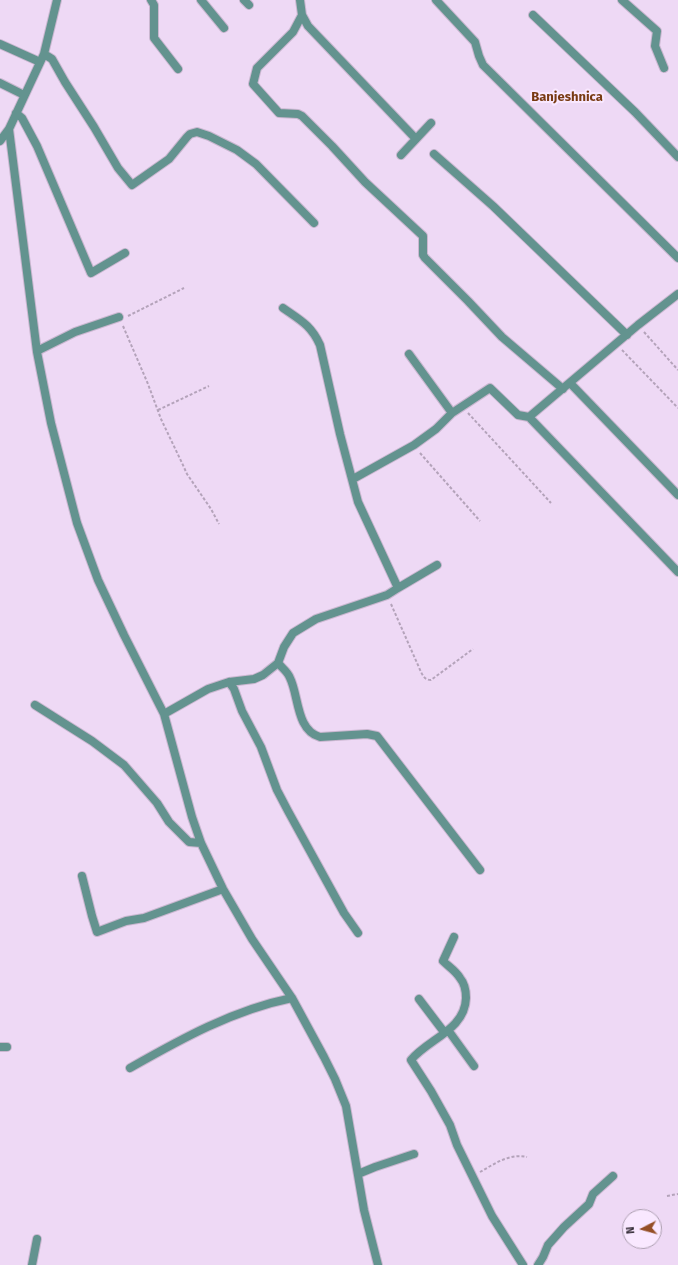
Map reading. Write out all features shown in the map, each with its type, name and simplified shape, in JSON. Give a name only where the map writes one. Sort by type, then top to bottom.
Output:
[{"type":"street","points":[[0,141],[9,129],[44,54],[57,0]]},
{"type":"street","points":[[151,0],[154,5],[154,38],[178,69]]},
{"type":"street","points":[[200,0],[224,28]]},
{"type":"street","points":[[300,0],[302,15],[308,26],[416,140]]},
{"type":"street","points":[[436,0],[475,42],[483,65],[678,258]]},
{"type":"street","points":[[622,0],[657,31],[656,46],[664,68]]},
{"type":"street","points":[[302,15],[293,32],[257,68],[252,84],[279,113],[298,114],[312,126],[365,182],[423,236],[423,255],[425,258],[502,337],[563,389]]},
{"type":"street","points":[[533,15],[619,97],[678,157]]},
{"type":"street","points":[[0,44],[40,62]]},
{"type":"street","points":[[44,54],[52,59],[118,168],[132,185],[169,158],[190,134],[197,132],[238,150],[256,164],[314,223]]},
{"type":"street","points":[[0,83],[24,95]]},
{"type":"street","points":[[16,113],[22,118],[37,146],[91,273],[125,253]]},
{"type":"street","points":[[401,155],[431,123]]},
{"type":"street","points":[[9,129],[37,351],[51,423],[77,523],[98,580],[164,714],[192,817],[201,843],[223,889],[252,939],[292,998],[336,1079],[346,1106],[364,1210],[378,1265]]},
{"type":"street","points":[[434,154],[493,206],[627,335]]},
{"type":"street","points":[[530,417],[616,343],[678,294]]},
{"type":"street","points":[[283,308],[310,327],[320,345],[340,434],[358,502],[398,588]]},
{"type":"street","points":[[37,351],[75,332],[119,317]]},
{"type":"street","points":[[409,354],[452,413]]},
{"type":"street","points":[[570,383],[678,495]]},
{"type":"street","points":[[353,479],[414,445],[436,430],[452,413],[490,388],[518,415],[530,417],[678,572]]},
{"type":"street","points":[[164,714],[208,689],[230,682],[254,679],[263,675],[278,663],[288,640],[293,633],[316,619],[387,595],[437,565]]},
{"type":"street","points":[[278,663],[290,677],[303,722],[308,730],[314,735],[320,737],[367,734],[377,736],[480,870]]},
{"type":"street","points":[[230,682],[242,711],[261,747],[277,790],[344,913],[358,933]]},
{"type":"street","points":[[35,705],[92,741],[124,764],[157,803],[169,822],[189,842],[201,843]]},
{"type":"street","points":[[82,876],[92,916],[98,932],[126,921],[144,918],[223,889]]},
{"type":"street","points":[[454,938],[443,960],[460,977],[464,984],[466,1000],[462,1015],[446,1031],[422,1048],[411,1060],[431,1091],[450,1125],[457,1145],[492,1216],[523,1265]]},
{"type":"street","points":[[130,1068],[170,1045],[214,1024],[273,1002],[292,998]]},
{"type":"street","points":[[419,999],[474,1066]]},
{"type":"street","points":[[358,1174],[375,1166],[414,1154]]},
{"type":"street","points":[[538,1265],[543,1258],[548,1245],[564,1227],[589,1204],[593,1194],[613,1176]]},
{"type":"street","points":[[32,1265],[37,1240]]},
{"type":"path","points":[[184,288],[129,316],[119,317],[187,474],[211,509],[219,524]]},
{"type":"path","points":[[638,325],[678,370]]},
{"type":"path","points":[[616,343],[678,408]]},
{"type":"path","points":[[158,410],[209,386]]},
{"type":"path","points":[[462,406],[552,503]]},
{"type":"path","points":[[414,445],[480,521]]},
{"type":"path","points":[[387,595],[424,678],[431,680],[473,649]]},
{"type":"path","points":[[472,1176],[512,1157],[520,1156],[527,1158]]},
{"type":"path","points":[[667,1196],[674,1196],[678,1194]]},
{"type":"district","name":"Banjeshnica","points":[[567,97]]}]
